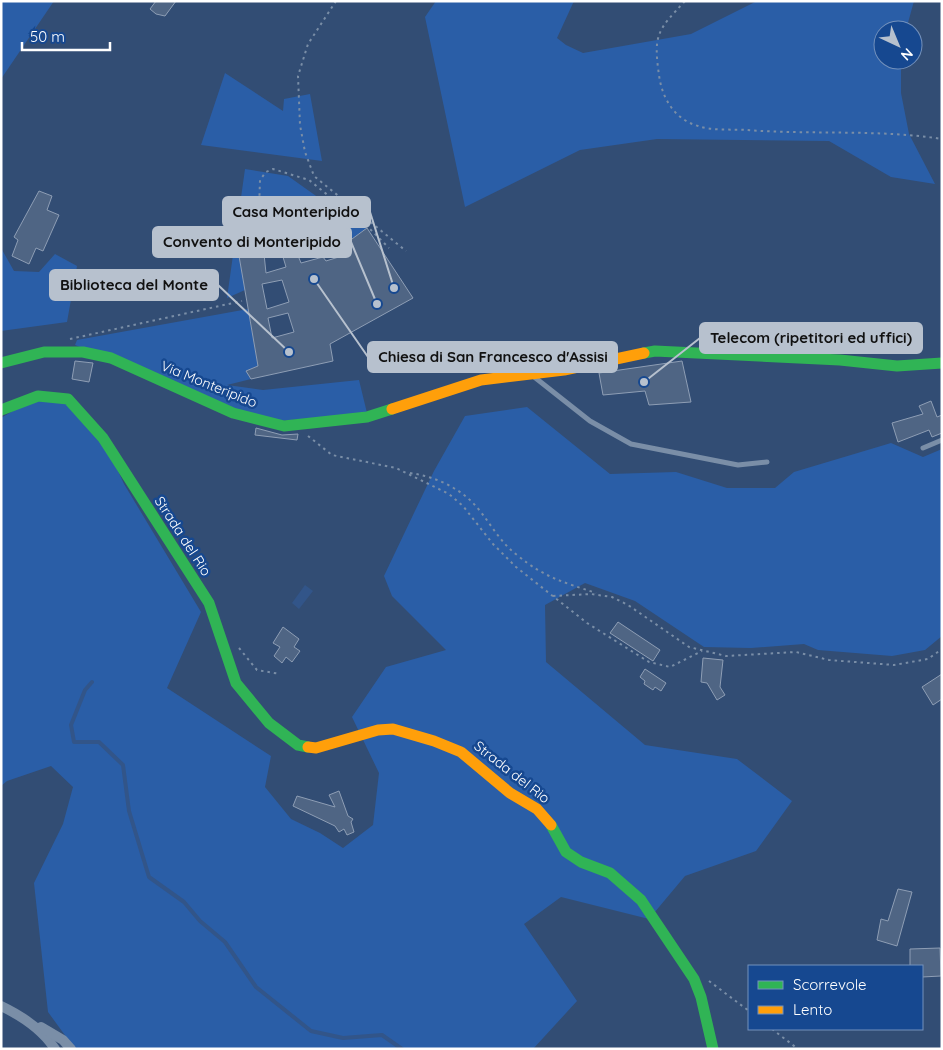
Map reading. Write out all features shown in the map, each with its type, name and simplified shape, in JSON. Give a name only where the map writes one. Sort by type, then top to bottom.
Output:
[{"type":"street","name":"Via Monteripido","points":[[1,363],[44,352],[83,352],[111,358],[232,413],[284,426],[368,416],[481,380],[564,370],[655,351],[840,360],[897,366],[942,363]]},
{"type":"street","name":"Strada del Rio","points":[[1,410],[38,396],[68,398],[103,438],[209,603],[236,683],[269,723],[298,745],[316,748],[378,730],[393,729],[434,741],[461,752],[510,793],[537,809],[556,830],[566,852],[581,862],[610,873],[641,900],[694,979],[701,997],[713,1049]]},
{"type":"street","points":[[1,1006],[63,1040],[71,1049]]},
{"type":"street","points":[[22,1017],[49,1041],[55,1049]]},
{"type":"lane","points":[[531,374],[590,421],[630,444],[738,465],[767,462]]},
{"type":"lane","points":[[923,448],[942,440]]},
{"type":"path","points":[[336,1],[308,44],[298,76],[300,125],[305,152],[314,176],[406,251]]},
{"type":"path","points":[[685,1],[661,27],[656,53],[661,91],[674,112],[698,126],[787,134],[909,134],[942,138]]},
{"type":"path","points":[[317,224],[300,240],[265,244],[258,239],[260,180],[266,172],[274,168],[308,180],[370,229],[389,248]]},
{"type":"path","points":[[65,340],[242,302]]},
{"type":"path","points":[[305,433],[332,455],[396,468],[449,494],[464,506],[505,556],[552,596],[587,623],[649,662],[670,667],[702,652]]},
{"type":"path","points":[[407,473],[438,480],[464,496],[479,510],[505,545],[538,571],[562,583],[612,597],[628,605],[689,647],[702,652],[726,656],[796,652],[829,660],[894,665],[928,659],[942,649]]},
{"type":"path","points":[[552,596],[600,595]]},
{"type":"path","points":[[238,647],[257,670],[280,674]]},
{"type":"path","points":[[704,977],[748,1010]]},
{"type":"path","points":[[773,1030],[798,1049]]},
{"type":"shaded area","points":[[1,1],[54,1],[1,79]]},
{"type":"shaded area","points":[[436,1],[574,1],[557,38],[566,45],[583,53],[691,34],[757,1],[914,1],[909,20],[873,20],[873,70],[901,70],[901,93],[909,134],[935,184],[891,177],[829,141],[657,139],[580,150],[465,207],[425,17]]},
{"type":"shaded area","points":[[225,73],[283,111],[284,99],[310,94],[322,161],[201,145]]},
{"type":"shaded area","points":[[245,169],[288,176],[357,225],[367,228],[341,247],[240,256],[245,290],[227,298]]},
{"type":"shaded area","points":[[1,248],[14,271],[39,272],[55,254],[77,266],[67,322],[1,331]]},
{"type":"shaded area","points":[[248,309],[258,366],[247,371],[251,379],[227,385],[263,390],[359,380],[367,413],[269,422],[75,345],[77,340]]},
{"type":"shaded area","points":[[38,396],[68,399],[103,438],[124,484],[201,612],[167,688],[271,756],[265,787],[291,819],[320,833],[343,848],[373,825],[379,773],[352,717],[386,667],[446,650],[392,596],[384,576],[434,471],[465,416],[527,407],[610,474],[676,472],[727,488],[775,488],[794,472],[891,443],[923,457],[942,449],[942,636],[925,650],[892,656],[818,650],[804,644],[751,648],[704,647],[635,601],[585,583],[545,605],[546,662],[645,745],[737,759],[792,801],[756,851],[685,876],[649,919],[561,897],[524,924],[577,1001],[533,1049],[75,1049],[48,1012],[34,883],[63,824],[73,787],[51,766],[7,781],[1,786],[1,418]]},
{"type":"shaded area","points":[[305,585],[313,591],[299,609],[292,603]]},
{"type":"building","points":[[156,1],[176,1],[165,16],[156,14],[150,9]]},
{"type":"building","points":[[39,191],[52,196],[47,210],[59,215],[43,251],[36,248],[29,264],[12,256],[18,240],[14,237]]},
{"type":"building","points":[[367,228],[413,298],[330,344],[333,361],[251,379],[246,371],[258,366],[239,256],[264,254],[266,273],[286,267],[283,257],[297,253],[301,263],[323,257],[326,261],[345,255],[341,247]],"holes":[[[282,280],[289,302],[267,309],[262,284]],[[288,313],[294,332],[272,338],[268,318]]]},
{"type":"building","points":[[75,361],[93,363],[89,382],[72,379]]},
{"type":"building","points":[[682,361],[691,402],[649,405],[645,391],[603,395],[599,373]]},
{"type":"building","points":[[931,401],[937,417],[942,415],[942,433],[932,437],[929,430],[898,442],[892,423],[923,414],[919,406]]},
{"type":"building","points":[[256,428],[282,435],[298,434],[297,440],[255,435]]},
{"type":"building","points":[[618,622],[660,650],[653,661],[610,633]]},
{"type":"building","points":[[283,627],[299,639],[294,647],[300,651],[292,662],[286,657],[282,663],[274,656],[280,647],[273,643]]},
{"type":"building","points":[[703,658],[723,660],[720,687],[725,695],[717,700],[707,683],[701,682]]},
{"type":"building","points":[[645,669],[666,683],[661,691],[655,687],[653,690],[644,684],[645,681],[640,677]]},
{"type":"building","points":[[942,674],[942,699],[933,705],[922,687]]},
{"type":"building","points":[[339,791],[348,816],[353,819],[351,822],[354,832],[347,835],[344,829],[339,832],[335,826],[293,806],[297,796],[335,807],[329,795]]},
{"type":"building","points":[[898,889],[912,892],[897,946],[877,940],[881,919],[888,921]]},
{"type":"building","points":[[940,948],[941,976],[923,977],[923,965],[910,965],[910,949]]},
{"type":"waterway","points":[[92,682],[85,690],[71,725],[74,742],[99,742],[123,765],[129,811],[149,877],[184,902],[200,921],[225,942],[256,987],[311,1031],[343,1038],[382,1035],[402,1049]]},
{"type":"traffic: fast","points":[[644,353],[655,351],[840,360],[897,366],[942,363]]},
{"type":"traffic: fast","points":[[1,363],[44,352],[83,352],[111,358],[233,413],[284,426],[367,417],[392,409]]},
{"type":"traffic: fast","points":[[1,410],[38,396],[68,399],[103,438],[209,603],[236,683],[269,723],[298,745],[308,747]]},
{"type":"traffic: fast","points":[[551,825],[566,852],[581,862],[610,873],[641,900],[694,979],[701,997],[713,1049]]},
{"type":"traffic: slow","points":[[392,409],[481,380],[564,370],[644,353]]},
{"type":"traffic: slow","points":[[308,747],[316,748],[378,730],[393,729],[434,741],[461,752],[510,793],[537,809],[551,825]]},
{"type":"place","name":"Chiesa di San Francesco d'Assisi","points":[[314,279]]},
{"type":"place","name":"Casa Monteripido","points":[[394,288]]},
{"type":"place","name":"Convento di Monteripido","points":[[377,304]]},
{"type":"place","name":"Biblioteca del Monte","points":[[289,352]]},
{"type":"place","name":"Telecom (ripetitori ed uffici)","points":[[644,382]]}]
